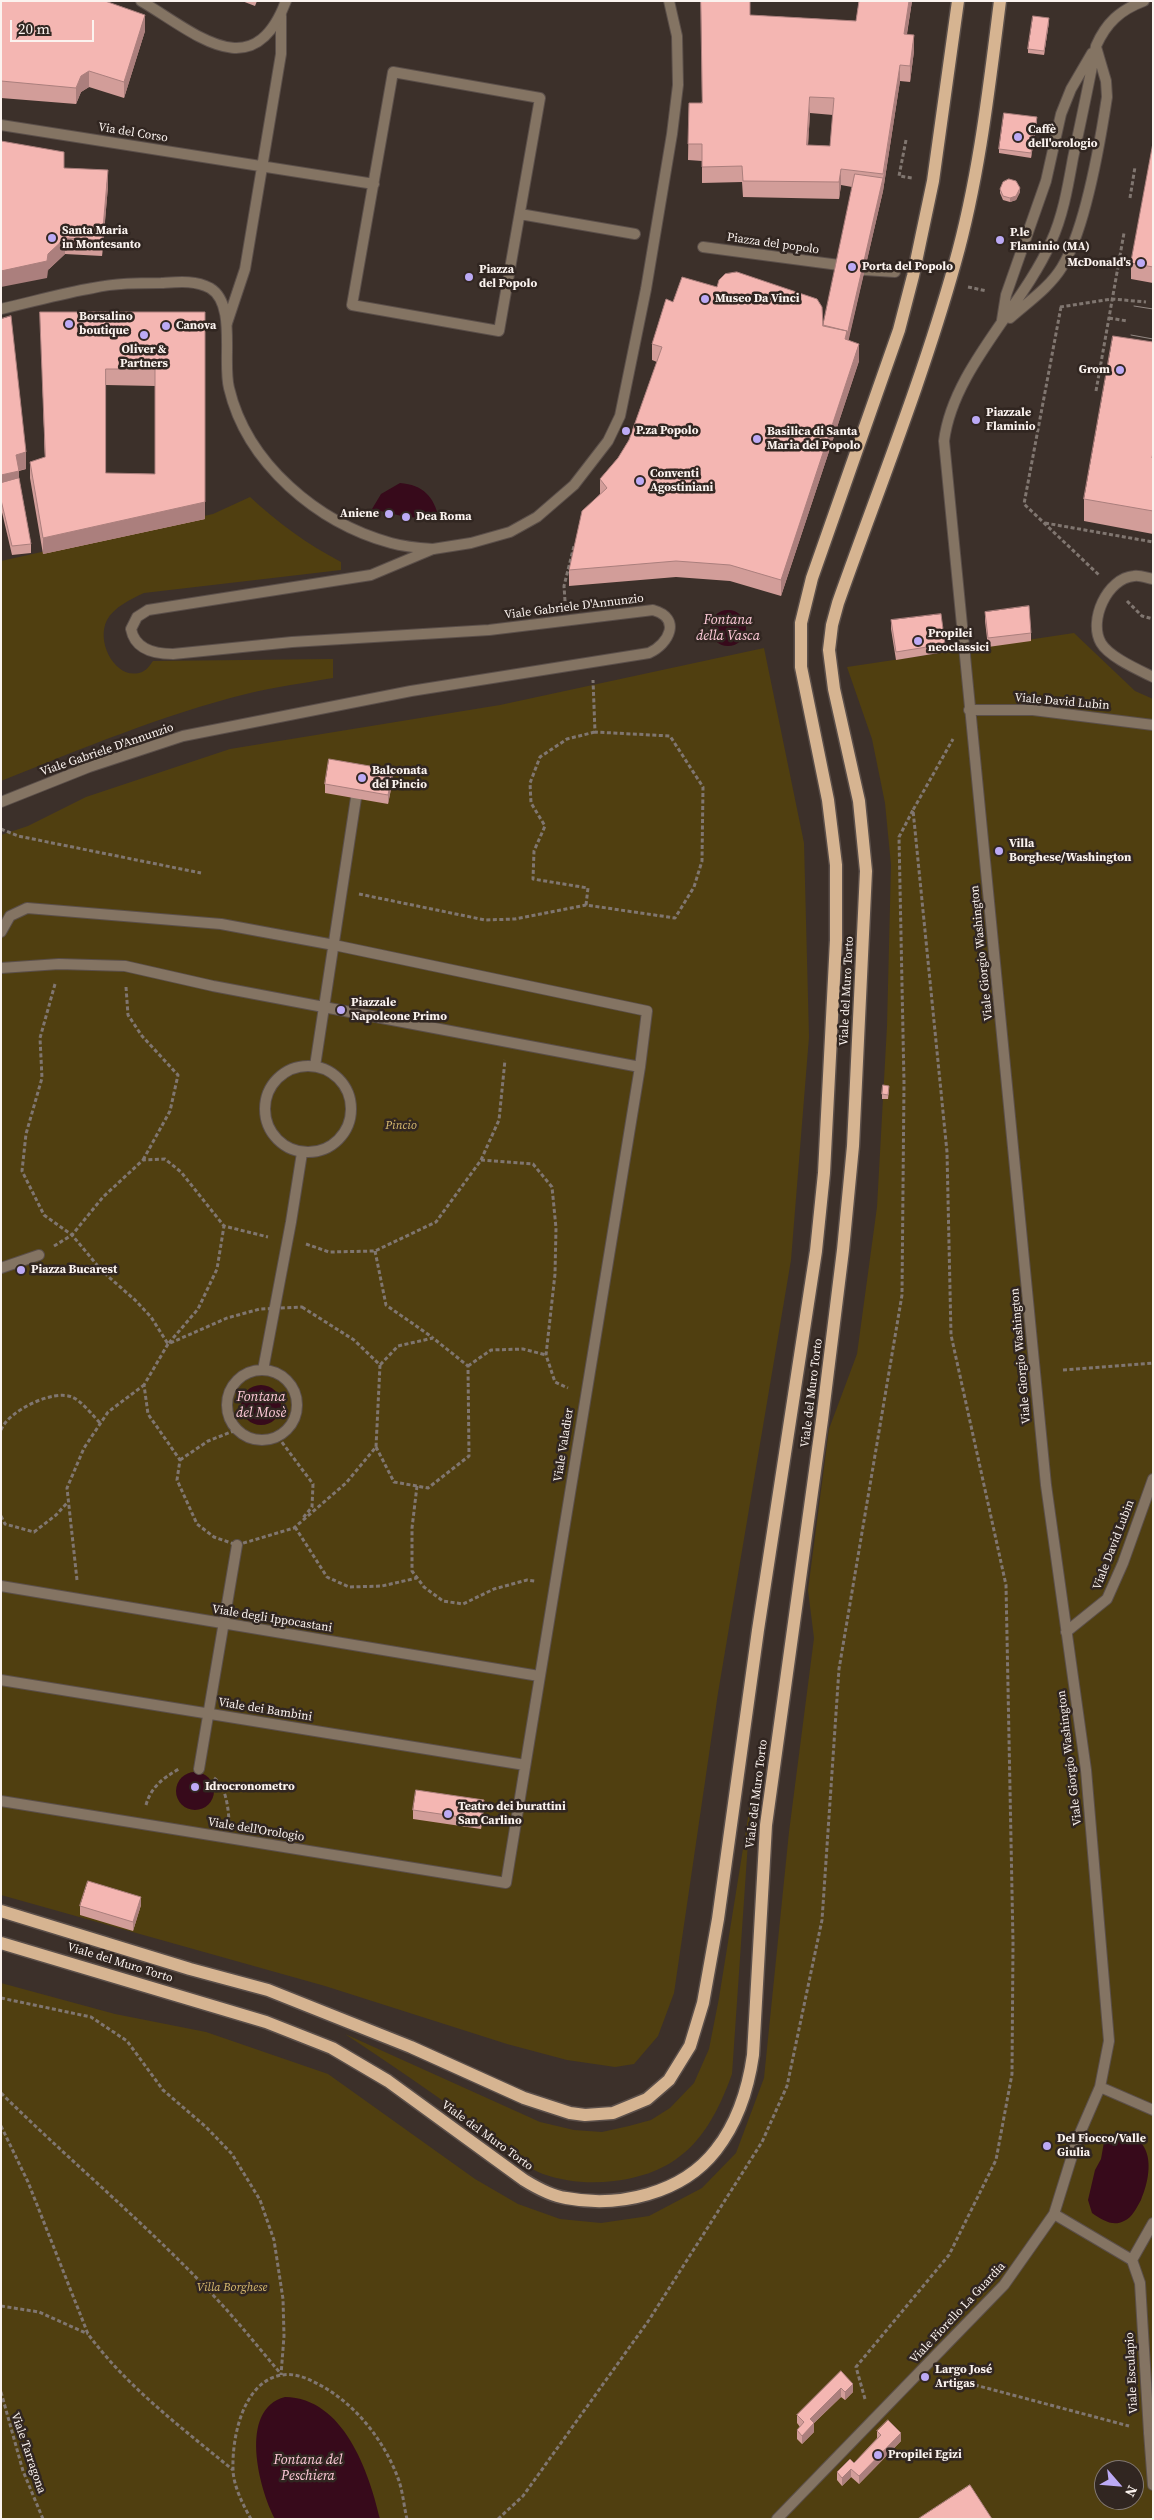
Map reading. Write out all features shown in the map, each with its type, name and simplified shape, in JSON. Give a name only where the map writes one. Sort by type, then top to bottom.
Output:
[{"type":"main road","name":"Viale del Muro Torto","points":[[1,1911],[190,1969],[268,1990],[404,2043],[524,2098],[570,2113],[585,2115],[613,2112],[636,2105],[657,2092],[677,2068],[695,2032],[708,1983],[822,1198],[830,1084],[836,940],[836,865],[828,800],[804,685],[800,651],[801,623],[807,594],[899,330],[922,241],[934,172],[958,1]]},
{"type":"main road","name":"Viale del Muro Torto","points":[[1,1943],[62,1959],[266,2022],[332,2048],[388,2081],[524,2180],[561,2197],[606,2202],[650,2194],[668,2187],[697,2168],[721,2143],[742,2104],[752,2055],[766,1825],[822,1420],[844,1241],[853,1146],[865,861],[859,801],[834,689],[829,650],[832,625],[838,603],[934,336],[957,256],[975,175],[1000,1]]},
{"type":"street","points":[[140,1],[205,39],[236,50],[252,48],[260,42],[281,16]]},
{"type":"street","points":[[286,1],[281,16],[281,54],[244,269],[227,323],[225,368],[232,401],[249,437],[275,472],[305,500],[343,524],[393,544],[433,549],[496,537],[510,532],[537,517],[574,485],[614,430],[624,403],[646,289],[672,134],[678,54],[677,36],[668,1]]},
{"type":"street","points":[[1002,326],[1006,295],[1046,181],[1061,114],[1077,78],[1104,30],[1116,16],[1144,1]]},
{"type":"street","points":[[1002,326],[1034,275],[1057,226],[1096,46]]},
{"type":"street","points":[[1002,326],[1057,274],[1068,255],[1079,226],[1107,97],[1106,81],[1096,46]]},
{"type":"street","points":[[393,72],[540,98],[520,214],[499,331],[352,306],[393,72]]},
{"type":"street","name":"Via del Corso","points":[[1,125],[261,166]]},
{"type":"street","points":[[261,166],[374,184]]},
{"type":"street","points":[[520,214],[635,234]]},
{"type":"street","name":"Piazza del popolo","points":[[703,247],[838,265]]},
{"type":"street","points":[[864,270],[895,272]]},
{"type":"street","points":[[1,309],[105,286],[146,283],[198,283],[212,289],[218,295],[222,302],[227,323]]},
{"type":"street","name":"Viale Giorgio Washington","points":[[1002,326],[965,381],[951,412],[944,451],[1007,1071],[1046,1485],[1086,1770],[1109,2040],[1100,2087]]},
{"type":"street","name":"Viale Gabriele D'Annunzio","points":[[1,802],[89,767],[183,736],[410,692],[649,653],[657,649],[668,636],[670,626],[668,618],[661,612],[653,610],[566,619],[489,630],[292,642],[173,654],[152,653],[132,637],[131,629],[134,622],[140,614],[148,610],[371,575],[433,549]]},
{"type":"street","points":[[1153,579],[1131,576],[1112,588],[1102,604],[1098,615],[1097,632],[1102,646],[1153,677]]},
{"type":"street","name":"Viale David Lubin","points":[[969,710],[1033,710],[1153,725]]},
{"type":"street","points":[[315,1066],[356,798]]},
{"type":"street","points":[[1,932],[10,916],[27,908],[221,924],[334,945]]},
{"type":"street","name":"Viale Valadier","points":[[334,945],[646,1011],[640,1066],[506,1883]]},
{"type":"street","points":[[1,968],[59,964],[125,966],[213,986],[640,1066]]},
{"type":"street","points":[[302,1066],[315,1066],[328,1070],[339,1078],[347,1089],[352,1102],[351,1116],[347,1129],[340,1140],[329,1148],[315,1152],[288,1149],[278,1141],[270,1130],[265,1117],[266,1103],[273,1084],[288,1070],[302,1066]]},
{"type":"street","points":[[263,1370],[302,1152]]},
{"type":"street","points":[[1,1268],[39,1255]]},
{"type":"street","points":[[263,1370],[274,1372],[284,1378],[296,1397],[297,1409],[294,1420],[288,1430],[268,1441],[256,1440],[236,1430],[227,1412],[230,1391],[243,1376],[263,1370]]},
{"type":"street","name":"Viale David Lubin","points":[[1066,1632],[1107,1599],[1123,1562],[1153,1479]]},
{"type":"street","points":[[200,1769],[237,1545]]},
{"type":"street","name":"Viale degli Ippocastani","points":[[1,1586],[540,1676]]},
{"type":"street","name":"Viale dei Bambini","points":[[1,1680],[525,1765]]},
{"type":"street","name":"Viale dell'Orologio","points":[[1,1801],[506,1883]]},
{"type":"street","points":[[1100,2087],[1153,2110]]},
{"type":"street","name":"Viale Fiorello La Guardia","points":[[777,2519],[1004,2284],[1054,2214],[1077,2140],[1100,2087]]},
{"type":"street","points":[[1054,2214],[1132,2260],[1153,2223]]},
{"type":"street","name":"Viale Esculapio","points":[[1132,2260],[1140,2283],[1148,2432],[1153,2485]]},
{"type":"path","points":[[900,176],[906,140]]},
{"type":"path","points":[[1130,198],[1135,167]]},
{"type":"path","points":[[1096,391],[1124,233]]},
{"type":"path","points":[[968,287],[992,292]]},
{"type":"path","points":[[1103,579],[1024,504],[1061,307],[1112,300],[1146,302]]},
{"type":"path","points":[[1109,318],[1127,321]]},
{"type":"path","points":[[1045,523],[1153,542]]},
{"type":"path","points":[[566,619],[564,586],[575,542]]},
{"type":"path","points":[[1127,602],[1142,616],[1153,619]]},
{"type":"path","points":[[593,662],[595,732]]},
{"type":"path","points":[[866,2403],[856,2367],[948,2255],[996,2160],[1012,2074],[1014,1943],[1006,1585],[951,1335],[947,1152],[913,810],[969,710]]},
{"type":"path","points":[[342,891],[484,920],[515,919],[586,906],[675,918],[694,887],[702,861],[703,787],[670,736],[595,732],[567,739],[540,757],[530,783],[531,803],[545,826],[534,851],[533,879],[588,888],[586,906]]},
{"type":"path","points":[[1,829],[18,836],[201,873]]},
{"type":"path","points":[[59,964],[49,1009],[40,1038],[42,1078],[26,1134],[22,1171],[44,1215],[72,1235],[102,1271],[135,1300],[151,1318],[168,1344]]},
{"type":"path","points":[[125,966],[128,1015],[142,1036],[178,1075],[170,1111],[143,1160]]},
{"type":"path","points":[[482,1160],[533,1164],[552,1187],[556,1228],[555,1274],[546,1355],[555,1382],[585,1395]]},
{"type":"path","points":[[80,1600],[68,1502],[67,1488],[70,1480],[84,1448],[108,1412],[144,1385],[168,1344],[198,1309],[216,1269],[224,1226]]},
{"type":"path","points":[[375,1251],[386,1305],[433,1338],[468,1366]]},
{"type":"path","points":[[168,1344],[227,1318],[260,1309],[302,1307],[354,1340],[380,1365]]},
{"type":"path","points":[[433,1338],[398,1346],[380,1365],[376,1447],[394,1482],[428,1488],[469,1456],[468,1366]]},
{"type":"path","points":[[468,1366],[491,1350],[523,1349],[546,1355]]},
{"type":"path","points":[[1063,1370],[1153,1363]]},
{"type":"path","points":[[144,1385],[148,1414],[180,1460],[177,1480],[197,1524],[214,1537],[237,1545],[294,1528],[346,1483],[376,1447]]},
{"type":"path","points":[[1,1430],[23,1408],[54,1394],[73,1397],[100,1424]]},
{"type":"path","points":[[180,1460],[208,1441],[236,1430]]},
{"type":"path","points":[[278,1437],[313,1484],[312,1507],[294,1528]]},
{"type":"path","points":[[417,1486],[412,1528],[412,1571],[424,1587],[443,1601],[463,1604],[494,1589],[527,1580],[554,1583]]},
{"type":"path","points":[[1,1516],[5,1524],[34,1532],[56,1515],[68,1502]]},
{"type":"path","points":[[294,1528],[327,1576],[349,1587],[382,1586],[417,1578]]},
{"type":"path","points":[[140,1823],[148,1798],[161,1778],[184,1767],[200,1769],[219,1781],[228,1807],[229,1838]]},
{"type":"path","points":[[1,1998],[91,2017],[126,2041],[163,2090],[206,2127],[232,2154],[260,2200],[274,2240],[283,2299],[284,2336],[281,2375]]},
{"type":"path","points":[[1,2094],[143,2225],[212,2294],[281,2375]]},
{"type":"path","points":[[1,2126],[28,2182],[88,2334],[104,2355],[167,2416],[233,2470]]},
{"type":"path","points":[[1,2306],[39,2312],[88,2334]]},
{"type":"path","points":[[931,2361],[960,2381],[1148,2432]]},
{"type":"path","points":[[251,2519],[242,2504],[233,2470],[237,2427],[245,2405],[261,2384],[281,2375],[303,2376],[329,2389],[351,2406],[381,2444],[399,2481],[407,2519]]},
{"type":"path","name":"Viale Tarragona","points":[[1,2392],[23,2471],[43,2519]]},
{"type":"green space","points":[[250,497],[293,532],[341,562],[341,570],[144,593],[123,604],[110,615],[104,629],[106,649],[117,666],[133,674],[144,671],[153,661],[333,659],[333,678],[278,687],[215,702],[122,733],[1,781],[1,561],[213,514]]},
{"type":"green space","name":"Villa Borghese","points":[[1074,633],[1135,691],[1153,699],[1153,2519],[1,2519],[1,1983],[115,2014],[206,2032],[328,2074],[475,2179],[518,2204],[560,2219],[601,2223],[649,2216],[702,2188],[736,2153],[764,2078],[789,1832],[814,1638],[808,1590],[829,1429],[857,1354],[877,1207],[887,1026],[891,865],[885,803],[872,739],[847,667]]},
{"type":"green space","name":"Pincio","points":[[764,648],[804,843],[809,1037],[791,1260],[718,1693],[674,1993],[658,2036],[634,2064],[615,2067],[567,2060],[507,2044],[325,1986],[1,1895],[1,835],[28,826],[86,797],[230,749],[500,705]]},
{"type":"green space","points":[[751,1799],[732,2074],[714,2115],[703,2133],[675,2160],[638,2177],[614,2181],[578,2182],[543,2174],[505,2150],[454,2109],[345,2034],[540,2122],[574,2130],[602,2132],[651,2120],[670,2108],[694,2083],[709,2049]]},
{"type":"water","points":[[400,483],[415,486],[426,493],[434,504],[439,519],[406,517],[372,509],[381,494]]},
{"type":"water","name":"Fontana della Vasca","points":[[728,610],[740,616],[746,628],[740,640],[728,646],[716,640],[710,628],[716,616]]},
{"type":"water","name":"Fontana del Mosè","points":[[261,1385],[275,1391],[281,1405],[275,1419],[261,1425],[247,1419],[241,1405],[247,1391]]},
{"type":"water","points":[[195,1772],[209,1777],[214,1791],[209,1805],[195,1810],[181,1805],[176,1791],[181,1777]]},
{"type":"water","points":[[1114,2134],[1127,2135],[1137,2139],[1144,2146],[1149,2165],[1148,2177],[1138,2206],[1127,2220],[1120,2223],[1112,2223],[1092,2213],[1088,2200],[1095,2170],[1101,2159],[1104,2142]]},
{"type":"water","name":"Fontana del Peschiera","points":[[285,2397],[306,2401],[323,2410],[338,2424],[361,2460],[380,2519],[275,2519],[263,2489],[259,2470],[256,2451],[257,2433],[261,2417],[270,2404]]},
{"type":"building","points":[[1,1],[105,1],[145,15],[124,82],[89,71],[81,76],[76,88],[1,81]]},
{"type":"building","points":[[701,1],[750,1],[750,15],[856,21],[859,1],[909,1],[904,34],[914,35],[910,66],[900,65],[883,174],[841,169],[839,182],[743,181],[742,166],[702,167],[702,144],[688,144],[689,103],[702,103]],"holes":[[[810,97],[834,98],[830,146],[807,145]]]},
{"type":"building","points":[[1033,16],[1049,18],[1044,51],[1028,49]]},
{"type":"building","name":"Caffè dell'orologio","points":[[1004,113],[1037,117],[1031,153],[999,149]]},
{"type":"building","name":"Santa Maria in Montesanto","points":[[1,141],[64,152],[64,168],[108,170],[102,240],[65,238],[48,254],[47,261],[1,271]]},
{"type":"building","points":[[1153,143],[1153,267],[1131,263]]},
{"type":"building","name":"Porta del Popolo","points":[[855,174],[883,178],[847,335],[847,331],[823,326]]},
{"type":"building","points":[[1009,179],[1016,181],[1020,188],[1016,196],[1010,198],[1003,196],[1000,189],[1003,182]]},
{"type":"building","name":"Basilica di Santa Maria del Popolo","points":[[737,272],[817,299],[822,307],[823,325],[847,331],[845,339],[859,344],[781,580],[730,565],[676,561],[569,570],[582,511],[607,488],[600,479],[618,458],[629,440],[662,347],[652,344],[666,299],[673,302],[682,277],[717,287],[719,280],[725,274]]},
{"type":"building","points":[[40,312],[205,312],[205,502],[43,538],[30,462],[45,457]],"holes":[[[106,369],[155,369],[155,474],[106,473]]]},
{"type":"building","points":[[11,316],[26,452],[16,455],[19,471],[1,475],[1,319]]},
{"type":"building","points":[[1113,336],[1153,342],[1153,511],[1084,499]]},
{"type":"building","points":[[19,478],[31,544],[12,546],[1,500],[1,483]]},
{"type":"building","name":"Propilei neoclassici","points":[[1029,606],[1031,633],[988,638],[985,612]]},
{"type":"building","name":"Propilei neoclassici","points":[[941,614],[945,644],[896,652],[891,620]]},
{"type":"building","points":[[329,759],[393,770],[388,795],[325,784]]},
{"type":"building","points":[[883,1085],[889,1086],[888,1095],[882,1094]]},
{"type":"building","points":[[416,1790],[484,1800],[481,1820],[413,1810]]},
{"type":"building","points":[[88,1881],[141,1897],[133,1922],[80,1906]]},
{"type":"building","points":[[841,2371],[853,2384],[845,2392],[841,2388],[810,2419],[814,2423],[802,2436],[797,2430],[804,2422],[797,2415]]},
{"type":"building","points":[[888,2420],[901,2433],[859,2476],[851,2469],[842,2478],[837,2472],[850,2459],[854,2463],[881,2435],[877,2431]]},
{"type":"building","points":[[970,2485],[992,2519],[918,2519]]},
{"type":"tram line","points":[[1134,306],[1153,309]]},
{"type":"tram line","points":[[1131,335],[1153,339]]},
{"type":"place","name":"Caffè dell'orologio","points":[[1018,137]]},
{"type":"place","name":"Santa Maria in Montesanto","points":[[52,238]]},
{"type":"place","name":"P.le Flaminio (MA)","points":[[1000,240]]},
{"type":"place","name":"McDonald's","points":[[1141,263]]},
{"type":"place","name":"Porta del Popolo","points":[[852,267]]},
{"type":"place","name":"Piazza del Popolo","points":[[469,277]]},
{"type":"place","name":"Museo Da Vinci","points":[[705,299]]},
{"type":"place","name":"Borsalino boutique","points":[[69,324]]},
{"type":"place","name":"Canova","points":[[166,326]]},
{"type":"place","name":"Oliver & Partners","points":[[144,335]]},
{"type":"place","name":"Grom","points":[[1120,370]]},
{"type":"place","name":"Piazzale Flaminio","points":[[976,420]]},
{"type":"place","name":"P.za Popolo","points":[[626,431]]},
{"type":"place","name":"Basilica di Santa Maria del Popolo","points":[[757,439]]},
{"type":"place","name":"Conventi Agostiniani","points":[[640,481]]},
{"type":"place","name":"Aniene","points":[[389,514]]},
{"type":"place","name":"Dea Roma","points":[[406,517]]},
{"type":"place","name":"Propilei neoclassici","points":[[918,641]]},
{"type":"place","name":"Balconata del Pincio","points":[[362,778]]},
{"type":"place","name":"Villa Borghese/Washington","points":[[999,851]]},
{"type":"place","name":"Piazzale Napoleone Primo","points":[[341,1010]]},
{"type":"place","name":"Piazza Bucarest","points":[[21,1270]]},
{"type":"place","name":"Idrocronometro","points":[[195,1787]]},
{"type":"place","name":"Teatro dei burattini San Carlino","points":[[448,1814]]},
{"type":"place","name":"Del Fiocco/Valle Giulia","points":[[1047,2146]]},
{"type":"place","name":"Largo José Artigas","points":[[925,2377]]},
{"type":"place","name":"Propilei Egizi","points":[[878,2455]]}]
